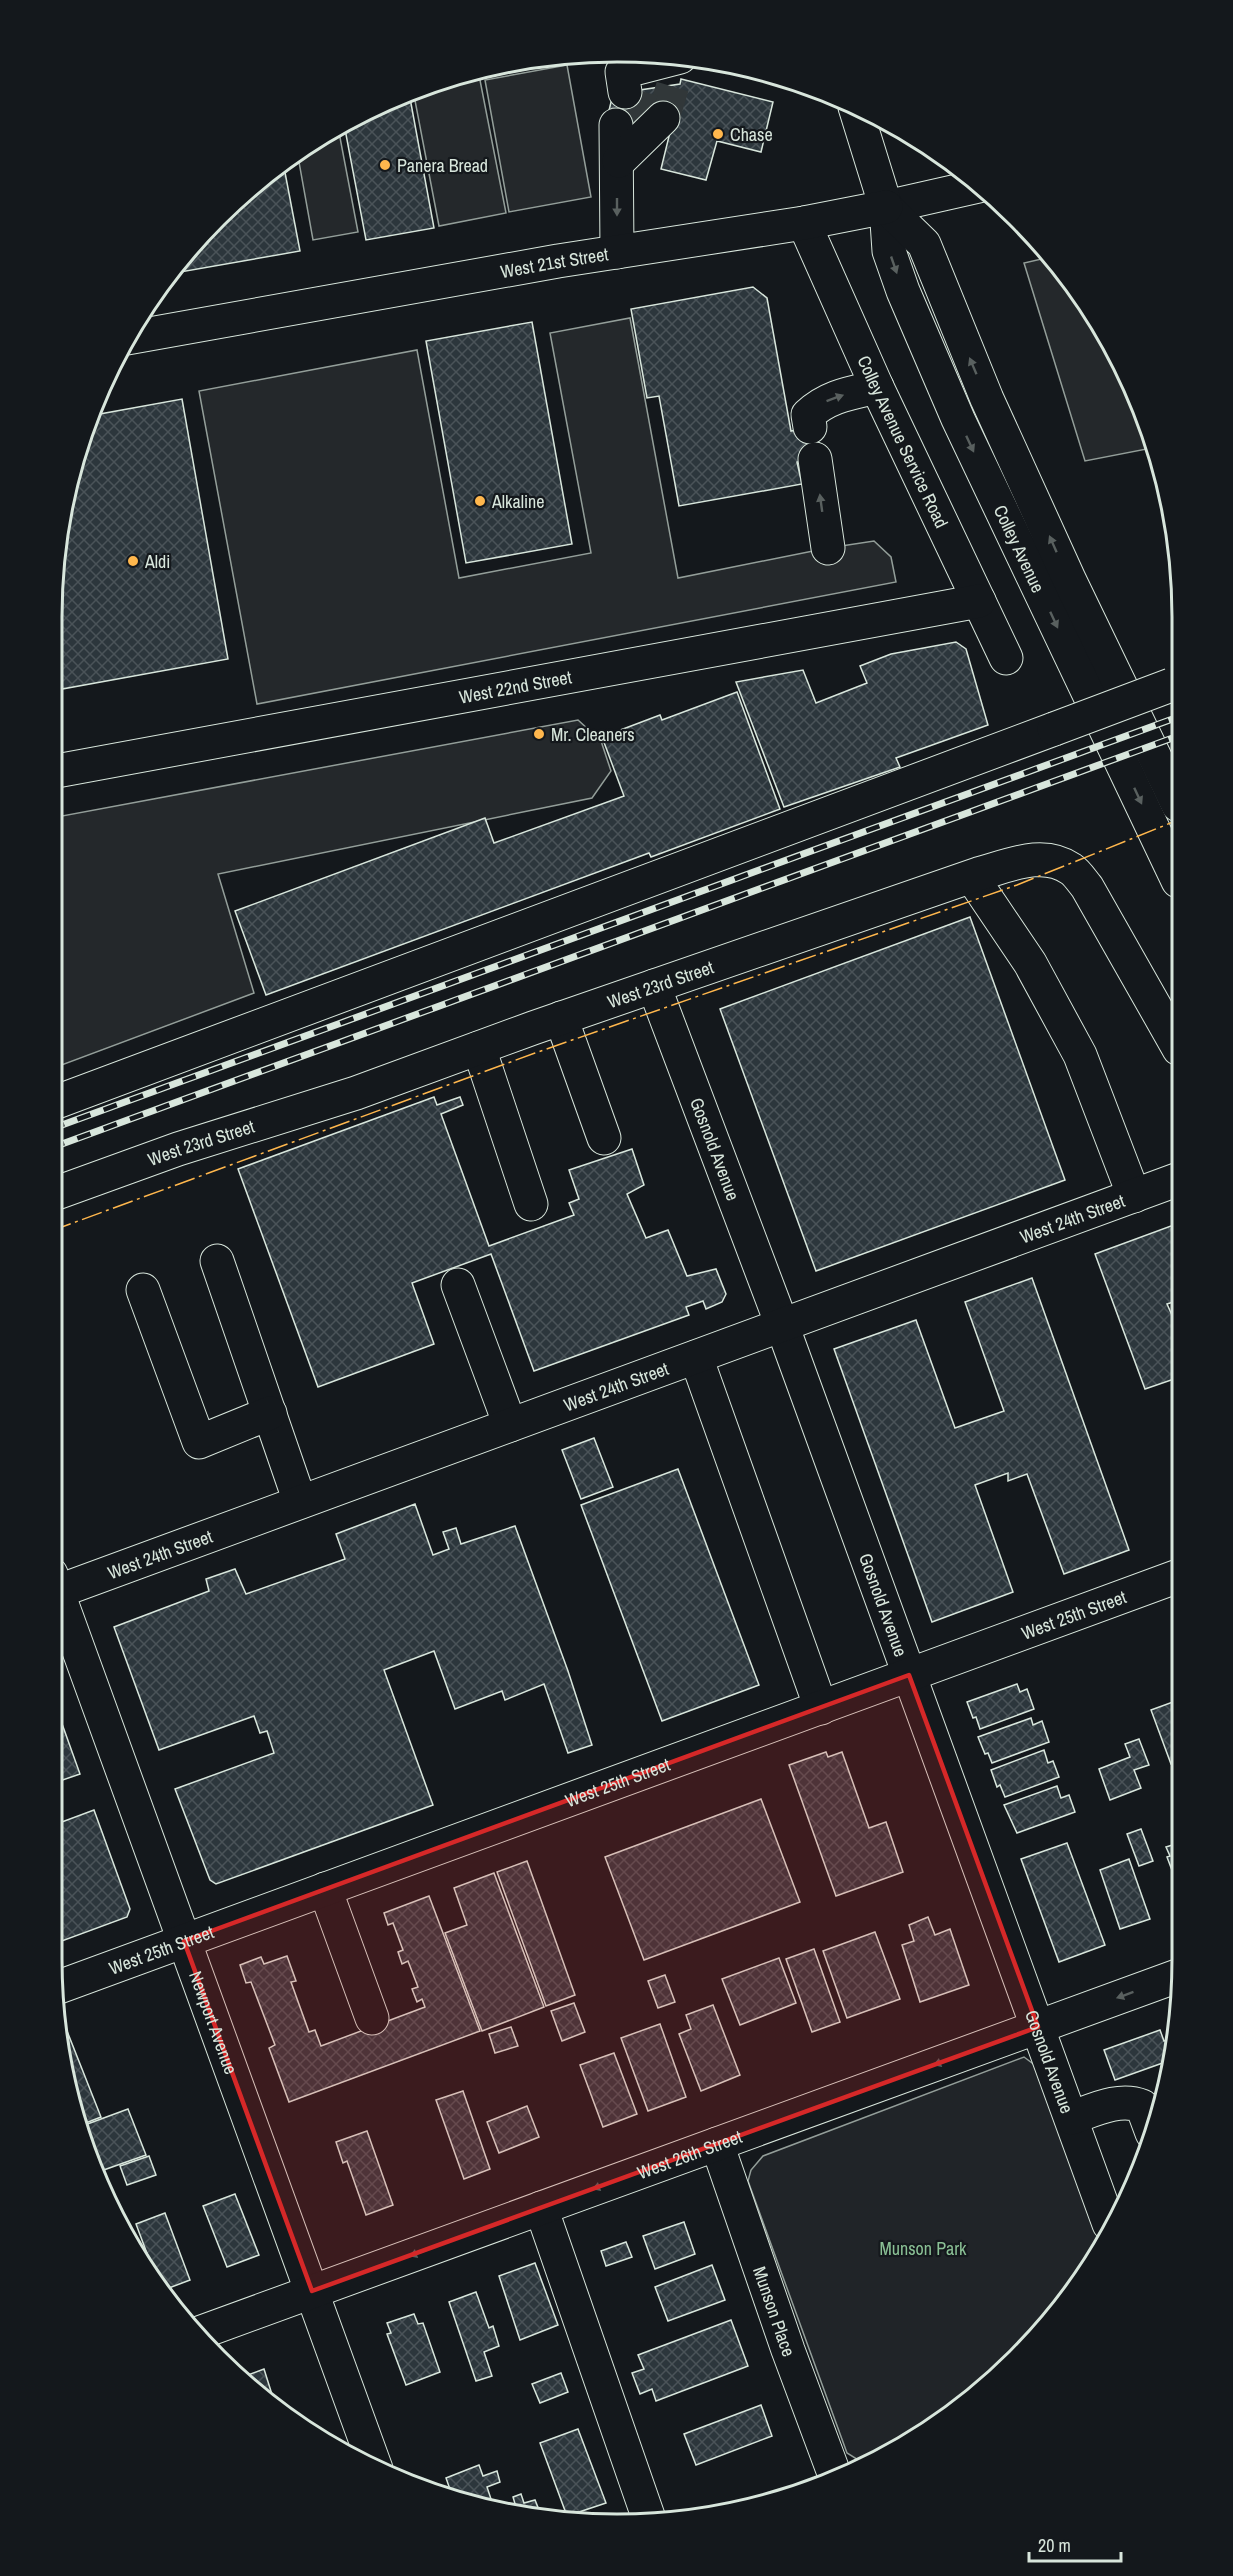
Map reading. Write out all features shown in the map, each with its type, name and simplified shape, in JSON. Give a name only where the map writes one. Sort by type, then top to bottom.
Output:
[{"type":"street","points":[[618,252],[618,162],[652,90]]},
{"type":"street","points":[[618,162],[652,90]]},
{"type":"street","name":"Colley Avenue","points":[[858,117],[886,207],[889,251],[903,291],[953,408],[1172,868]]},
{"type":"street","name":"West 21st Street","points":[[138,336],[618,252],[804,223],[969,188]]},
{"type":"street","name":"Colley Avenue","points":[[886,207],[924,244],[997,420],[1069,579],[1172,793]]},
{"type":"street","name":"Colley Avenue Service Road","points":[[804,223],[877,387],[1006,658]]},
{"type":"street","points":[[810,427],[808,415],[819,405],[833,397],[877,387]]},
{"type":"street","points":[[815,459],[828,548]]},
{"type":"street","name":"West 22nd Street","points":[[62,770],[979,601]]},
{"type":"street","points":[[62,1100],[1171,685]]},
{"type":"street","name":"West 23rd Street","points":[[62,1191],[178,1149],[356,1093],[561,1018],[972,877],[1037,858],[1056,861],[1073,869],[1087,887],[1172,1037]]},
{"type":"street","points":[[972,877],[1030,963],[1080,1055],[1134,1196]]},
{"type":"street","name":"Gosnold Avenue","points":[[654,986],[782,1325],[1107,2218]]},
{"type":"street","points":[[561,1018],[604,1138]]},
{"type":"street","points":[[479,1048],[531,1204]]},
{"type":"street","name":"West 24th Street","points":[[62,1584],[300,1502],[1172,1182]]},
{"type":"street","points":[[217,1261],[300,1502]]},
{"type":"street","points":[[458,1285],[510,1425]]},
{"type":"street","points":[[143,1290],[199,1442],[270,1413]]},
{"type":"street","points":[[696,1357],[821,1708]]},
{"type":"street","name":"West 25th Street","points":[[63,1986],[1172,1578]]},
{"type":"street","name":"Newport Avenue","points":[[62,1611],[372,2457]]},
{"type":"street","points":[[325,1890],[372,2018]]},
{"type":"street","name":"West 26th Street","points":[[205,2331],[1171,1979]]},
{"type":"street","points":[[1071,2118],[1129,2101],[1142,2106],[1147,2121]]},
{"type":"street","name":"Munson Place","points":[[717,2144],[788,2350],[833,2470]]},
{"type":"street","points":[[542,2208],[644,2513]]},
{"type":"highlighted area","points":[[909,1675],[1038,2027],[312,2291],[184,1941]]},
{"type":"green space","name":"Munson Park","points":[[1024,2057],[1040,2069],[1099,2233],[1057,2297],[1009,2352],[954,2400],[925,2421],[857,2459],[847,2453],[748,2181],[751,2170],[763,2156]]},
{"type":"shaded area","points":[[567,65],[591,197],[509,212],[485,80]]},
{"type":"shaded area","points":[[480,78],[506,213],[439,226],[415,100]]},
{"type":"shaded area","points":[[340,136],[358,232],[313,240],[299,162]]},
{"type":"shaded area","points":[[1041,259],[1078,308],[1114,371],[1146,449],[1085,461],[1024,263]]},
{"type":"shaded area","points":[[630,318],[678,578],[874,541],[891,557],[896,582],[257,704],[199,391],[417,350],[459,578],[591,553],[550,333]]},
{"type":"shaded area","points":[[578,720],[601,741],[611,771],[592,798],[218,874],[254,993],[62,1065],[62,816]]},
{"type":"building","name":"Chase","points":[[681,79],[773,102],[761,152],[717,141],[706,180],[661,169],[674,116],[605,127],[613,94],[680,84]]},
{"type":"building","points":[[411,101],[434,228],[366,240],[346,132]]},
{"type":"building","points":[[285,172],[300,251],[182,272],[224,224]]},
{"type":"building","points":[[753,287],[767,298],[791,431],[816,426],[821,458],[797,462],[802,484],[679,506],[659,396],[647,398],[631,309]]},
{"type":"building","points":[[532,322],[572,544],[466,563],[426,341]]},
{"type":"building","name":"Aldi","points":[[182,399],[228,659],[62,689],[62,616],[66,544],[80,473],[100,414]]},
{"type":"building","points":[[956,642],[966,649],[988,725],[896,758],[900,767],[784,807],[736,682],[803,670],[816,703],[867,683],[860,666],[891,654]]},
{"type":"building","points":[[737,692],[780,809],[651,857],[649,853],[266,995],[235,911],[485,818],[494,843],[624,796],[602,737],[660,715],[662,720]]},
{"type":"building","points":[[970,917],[1065,1180],[816,1271],[720,1009]]},
{"type":"building","points":[[434,1097],[437,1105],[460,1097],[463,1105],[441,1114],[489,1246],[574,1215],[569,1203],[579,1199],[569,1170],[632,1149],[644,1185],[627,1194],[646,1238],[668,1230],[687,1276],[716,1269],[726,1294],[722,1302],[706,1309],[703,1301],[686,1307],[689,1315],[534,1371],[491,1254],[412,1283],[434,1344],[318,1387],[238,1169]]},
{"type":"building","points":[[1172,1226],[1172,1302],[1167,1304],[1172,1315],[1172,1380],[1145,1389],[1095,1254]]},
{"type":"building","points":[[1032,1278],[1129,1550],[1064,1574],[1027,1474],[1008,1481],[1008,1473],[975,1485],[1013,1592],[932,1622],[834,1349],[916,1320],[955,1428],[1004,1411],[965,1302]]},
{"type":"building","points":[[594,1438],[613,1487],[581,1499],[562,1450]]},
{"type":"building","points":[[678,1469],[759,1685],[662,1721],[581,1505]]},
{"type":"building","points":[[415,1504],[433,1555],[449,1549],[443,1532],[456,1528],[461,1544],[515,1526],[568,1671],[592,1745],[568,1753],[544,1684],[505,1700],[502,1691],[455,1709],[434,1651],[384,1670],[433,1805],[216,1884],[210,1880],[175,1789],[274,1753],[267,1731],[260,1733],[254,1716],[159,1750],[114,1627],[209,1591],[206,1579],[235,1569],[246,1594],[345,1559],[336,1534]]},
{"type":"building","points":[[1017,1684],[1020,1692],[1027,1689],[1034,1709],[980,1729],[967,1702]]},
{"type":"building","points":[[1172,1702],[1171,1764],[1151,1710]]},
{"type":"building","points":[[1031,1718],[1033,1725],[1042,1721],[1049,1742],[992,1763],[988,1753],[985,1754],[978,1737]]},
{"type":"building","points":[[62,1724],[80,1774],[62,1780]]},
{"type":"building","points":[[1139,1739],[1149,1765],[1134,1770],[1141,1788],[1110,1800],[1099,1769],[1130,1757],[1125,1744]]},
{"type":"building","points":[[1044,1750],[1048,1763],[1053,1761],[1059,1777],[1005,1797],[1000,1785],[997,1787],[991,1770]]},
{"type":"building","points":[[826,1752],[828,1757],[842,1752],[869,1828],[886,1822],[903,1872],[836,1896],[789,1765]]},
{"type":"building","points":[[1057,1786],[1061,1798],[1069,1795],[1075,1812],[1017,1833],[1004,1805]]},
{"type":"building","points":[[761,1799],[800,1902],[644,1960],[605,1857]]},
{"type":"building","points":[[94,1810],[130,1909],[127,1917],[62,1941],[62,1822]]},
{"type":"building","points":[[1141,1829],[1153,1861],[1139,1866],[1127,1834]]},
{"type":"building","points":[[1067,1843],[1105,1945],[1059,1962],[1021,1859]]},
{"type":"building","points":[[1172,1845],[1172,1870],[1167,1857],[1170,1856],[1166,1847]]},
{"type":"building","points":[[1129,1859],[1150,1919],[1120,1929],[1100,1870]]},
{"type":"building","points":[[527,1861],[575,1995],[546,2006],[497,1872]]},
{"type":"building","points":[[494,1873],[544,2007],[482,2031],[445,1933],[467,1925],[454,1888]]},
{"type":"building","points":[[429,1896],[480,2031],[289,2102],[269,2048],[275,2045],[251,1982],[246,1983],[240,1965],[261,1957],[264,1964],[287,1956],[296,1981],[291,1982],[309,2032],[315,2030],[321,2046],[425,2007],[422,1999],[417,2002],[412,1989],[418,1987],[408,1961],[402,1964],[398,1952],[403,1950],[393,1923],[388,1925],[384,1913]]},
{"type":"building","points":[[928,1917],[935,1935],[950,1929],[969,1985],[920,2002],[902,1945],[914,1941],[909,1925]]},
{"type":"building","points":[[875,1932],[900,1999],[847,2018],[823,1951]]},
{"type":"building","points":[[814,1949],[840,2022],[812,2032],[786,1959]]},
{"type":"building","points":[[779,1958],[796,2003],[740,2025],[722,1979]]},
{"type":"building","points":[[665,1975],[675,2002],[658,2008],[648,1981]]},
{"type":"building","points":[[574,2003],[585,2032],[562,2041],[551,2011]]},
{"type":"building","points":[[713,2005],[740,2075],[701,2091],[679,2034],[691,2029],[686,2015]]},
{"type":"building","points":[[660,2024],[686,2097],[648,2111],[621,2038]]},
{"type":"building","points":[[511,2027],[518,2046],[495,2053],[489,2034]]},
{"type":"building","points":[[1160,2030],[1166,2040],[1162,2063],[1115,2080],[1104,2050]]},
{"type":"building","points":[[66,2031],[101,2117],[86,2123],[72,2068]]},
{"type":"building","points":[[614,2053],[637,2114],[603,2127],[580,2065]]},
{"type":"building","points":[[463,2091],[490,2169],[464,2179],[436,2100]]},
{"type":"building","points":[[527,2106],[539,2137],[499,2153],[487,2122]]},
{"type":"building","points":[[128,2109],[146,2155],[103,2170],[87,2124]]},
{"type":"building","points":[[367,2131],[393,2205],[366,2215],[347,2161],[343,2163],[336,2142]]},
{"type":"building","points":[[149,2156],[156,2175],[127,2185],[120,2166]]},
{"type":"building","points":[[235,2194],[259,2255],[227,2267],[203,2206]]},
{"type":"building","points":[[165,2213],[190,2280],[169,2288],[148,2257],[136,2224]]},
{"type":"building","points":[[684,2222],[695,2254],[655,2269],[643,2236]]},
{"type":"building","points":[[626,2242],[632,2257],[606,2266],[601,2251]]},
{"type":"building","points":[[535,2263],[558,2325],[520,2340],[499,2276]]},
{"type":"building","points":[[712,2265],[725,2300],[668,2321],[655,2287]]},
{"type":"building","points":[[476,2292],[489,2328],[493,2326],[499,2346],[484,2352],[492,2376],[476,2381],[449,2302]]},
{"type":"building","points":[[414,2314],[418,2324],[423,2323],[440,2372],[406,2385],[387,2334],[391,2333],[387,2323]]},
{"type":"building","points":[[731,2320],[748,2366],[656,2401],[652,2389],[640,2394],[632,2373],[644,2369],[638,2355]]},
{"type":"building","points":[[264,2369],[272,2394],[251,2377],[249,2375]]},
{"type":"building","points":[[561,2373],[568,2392],[540,2403],[532,2384]]},
{"type":"building","points":[[761,2405],[772,2436],[696,2465],[684,2434]]},
{"type":"building","points":[[578,2429],[606,2503],[577,2513],[565,2512],[540,2443]]},
{"type":"building","points":[[479,2465],[483,2476],[497,2471],[500,2482],[487,2487],[491,2500],[450,2489],[446,2478]]},
{"type":"building","points":[[521,2494],[524,2503],[535,2500],[539,2509],[515,2505],[513,2497]]},
{"type":"tunnel","points":[[663,118],[673,85]]},
{"type":"tunnel","points":[[633,123],[642,90]]},
{"type":"railway","points":[[62,1125],[1172,719]]},
{"type":"railway","points":[[62,1144],[1172,738]]},
{"type":"power","points":[[62,1227],[535,1053],[1017,885],[1172,822]]},
{"type":"place","name":"Chase","points":[[718,134]]},
{"type":"place","name":"Panera Bread","points":[[385,165]]},
{"type":"place","name":"Alkaline","points":[[480,501]]},
{"type":"place","name":"Aldi","points":[[133,561]]},
{"type":"place","name":"Mr. Cleaners","points":[[539,734]]}]
